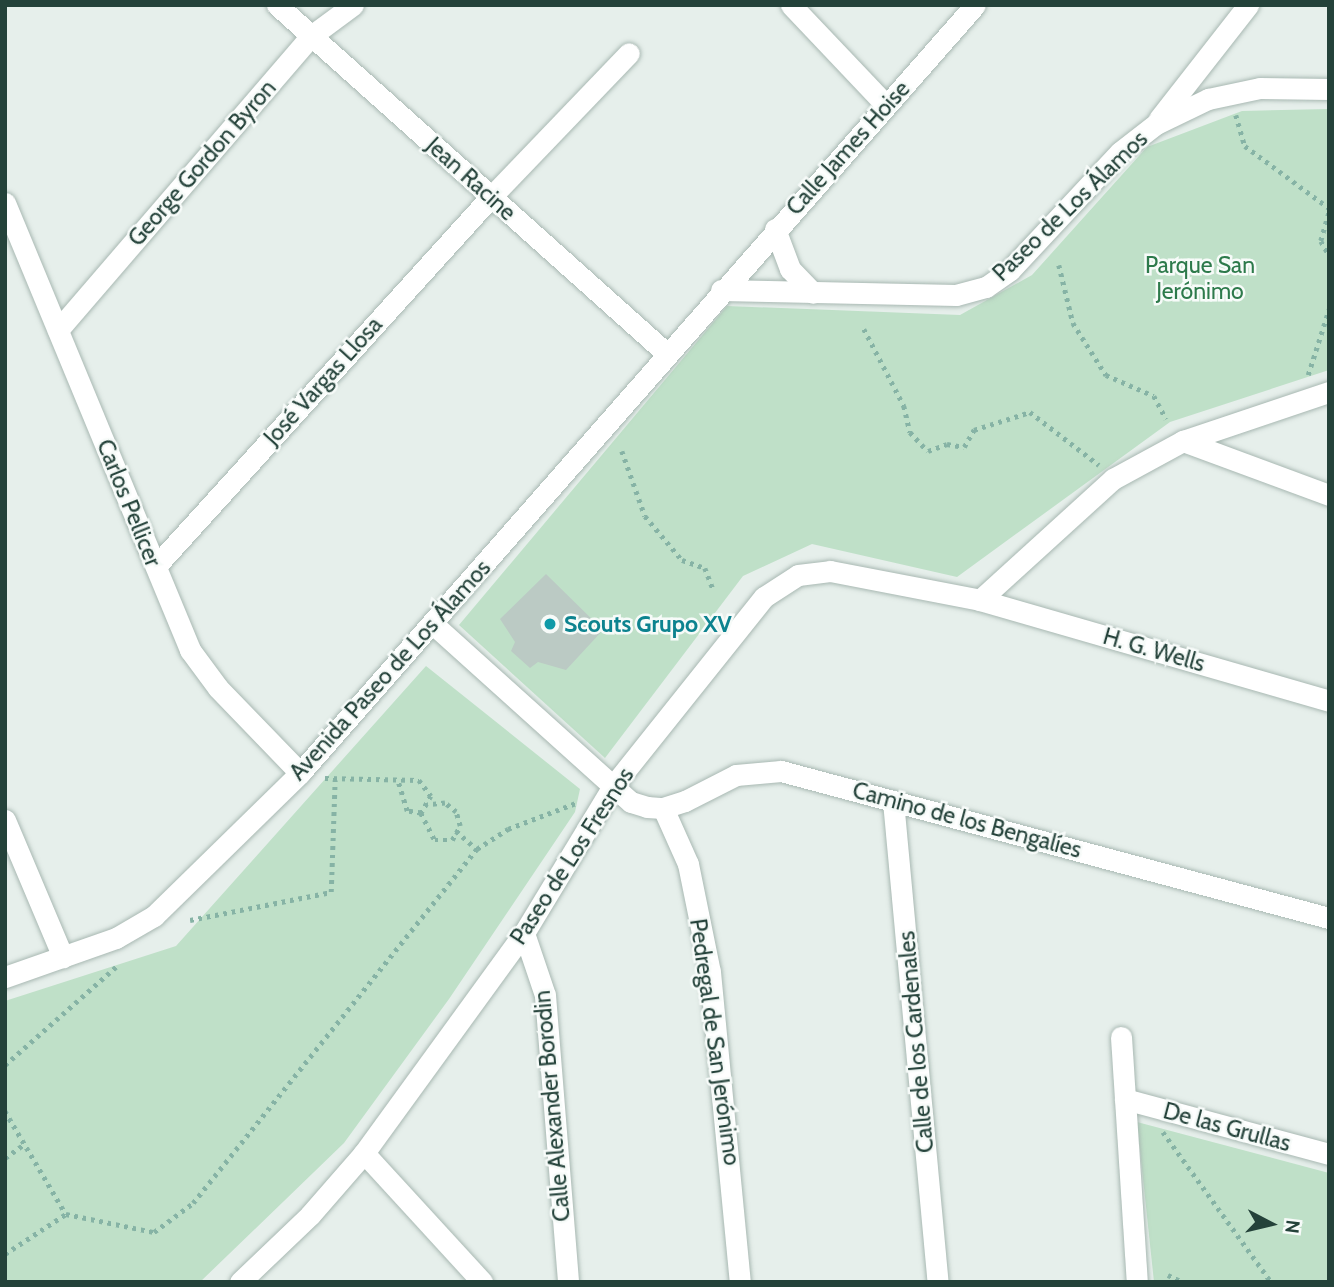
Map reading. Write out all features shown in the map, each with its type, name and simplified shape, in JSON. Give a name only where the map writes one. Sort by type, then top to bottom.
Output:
[{"type":"street","name":"Jean Racine","points":[[277,5],[665,352]]},
{"type":"street","name":"George Gordon Byron","points":[[58,330],[311,36],[353,5]]},
{"type":"street","points":[[791,5],[886,105]]},
{"type":"street","name":"Calle James Hoise","points":[[720,290],[975,5]]},
{"type":"street","points":[[1156,124],[1248,5]]},
{"type":"street","name":"José Vargas Llosa","points":[[156,566],[491,197],[629,53]]},
{"type":"street","name":"Paseo de Los Álamos","points":[[720,290],[956,295],[986,287],[1010,270],[1120,152],[1156,124],[1208,99],[1260,88],[1329,89]]},
{"type":"street","name":"Carlos Pellicer","points":[[5,203],[190,650],[218,688],[300,773]]},
{"type":"street","points":[[775,229],[790,269],[813,293]]},
{"type":"street","name":"Avenida Paseo de Los Álamos","points":[[5,977],[116,939],[153,916],[300,773],[433,624],[720,290]]},
{"type":"street","points":[[980,600],[1113,479],[1183,441],[1321,395]]},
{"type":"street","points":[[1183,441],[1329,495]]},
{"type":"street","name":"Paseo de Los Fresnos","points":[[240,1282],[310,1215],[364,1153],[524,933],[613,786],[764,597],[798,575],[830,571],[980,600]]},
{"type":"street","name":"H. G. Wells","points":[[980,600],[1329,701]]},
{"type":"street","points":[[433,624],[631,802],[663,808]]},
{"type":"street","name":"Camino de los Bengalíes","points":[[663,808],[758,770],[781,771],[1329,918]]},
{"type":"street","name":"Calle de los Cardenales","points":[[893,801],[938,1282]]},
{"type":"street","name":"Pedregal de San Jerónimo","points":[[663,808],[688,864],[710,972],[740,1282]]},
{"type":"street","points":[[5,820],[63,957]]},
{"type":"street","name":"Calle Alexander Borodin","points":[[524,933],[545,995],[568,1282]]},
{"type":"street","points":[[1121,1037],[1137,1282]]},
{"type":"street","name":"De las Grullas","points":[[1125,1099],[1329,1154]]},
{"type":"street","points":[[364,1153],[482,1282]]},
{"type":"path","points":[[1231,94],[1245,146],[1329,208]]},
{"type":"path","points":[[1329,214],[1321,240],[1329,255]]},
{"type":"path","points":[[1059,265],[1073,323],[1106,375],[1154,396],[1166,419]]},
{"type":"path","points":[[1321,395],[1308,376],[1329,309]]},
{"type":"path","points":[[864,329],[904,406],[910,432],[929,451],[947,444],[964,447],[974,430],[1030,412],[1113,479]]},
{"type":"path","points":[[622,451],[645,516],[681,560],[705,568],[713,589]]},
{"type":"path","points":[[300,773],[335,780],[419,780],[431,796],[421,813]]},
{"type":"path","points":[[190,920],[331,892],[335,780]]},
{"type":"path","points":[[398,782],[407,811],[421,813]]},
{"type":"path","points":[[5,1254],[66,1214],[155,1232],[192,1203],[477,849],[508,829],[613,786]]},
{"type":"path","points":[[421,813],[435,840],[452,840],[460,826],[456,812],[445,803],[426,806]]},
{"type":"path","points":[[456,831],[477,849]]},
{"type":"path","points":[[5,1065],[118,965]]},
{"type":"path","points":[[5,1111],[66,1214]]},
{"type":"path","points":[[1161,1129],[1271,1282]]},
{"type":"path","points":[[5,1158],[23,1145]]},
{"type":"path","points":[[1168,1275],[1183,1282]]},
{"type":"green space","name":"Parque San Jerónimo","points":[[1329,109],[1329,370],[1170,422],[957,577],[812,544],[743,576],[605,758],[459,625],[727,306],[960,315],[1032,275],[1147,147],[1242,111]]},
{"type":"green space","points":[[426,666],[580,789],[575,812],[449,999],[344,1143],[200,1282],[5,1282],[5,1001],[176,946]]},
{"type":"green space","points":[[1137,1122],[1329,1173],[1329,1282],[1154,1282]]},
{"type":"building","name":"Scouts Grupo XV","points":[[546,574],[603,630],[566,670],[538,662],[530,668],[511,651],[515,642],[500,619]]},
{"type":"place","name":"Scouts Grupo XV","points":[[550,624]]}]
